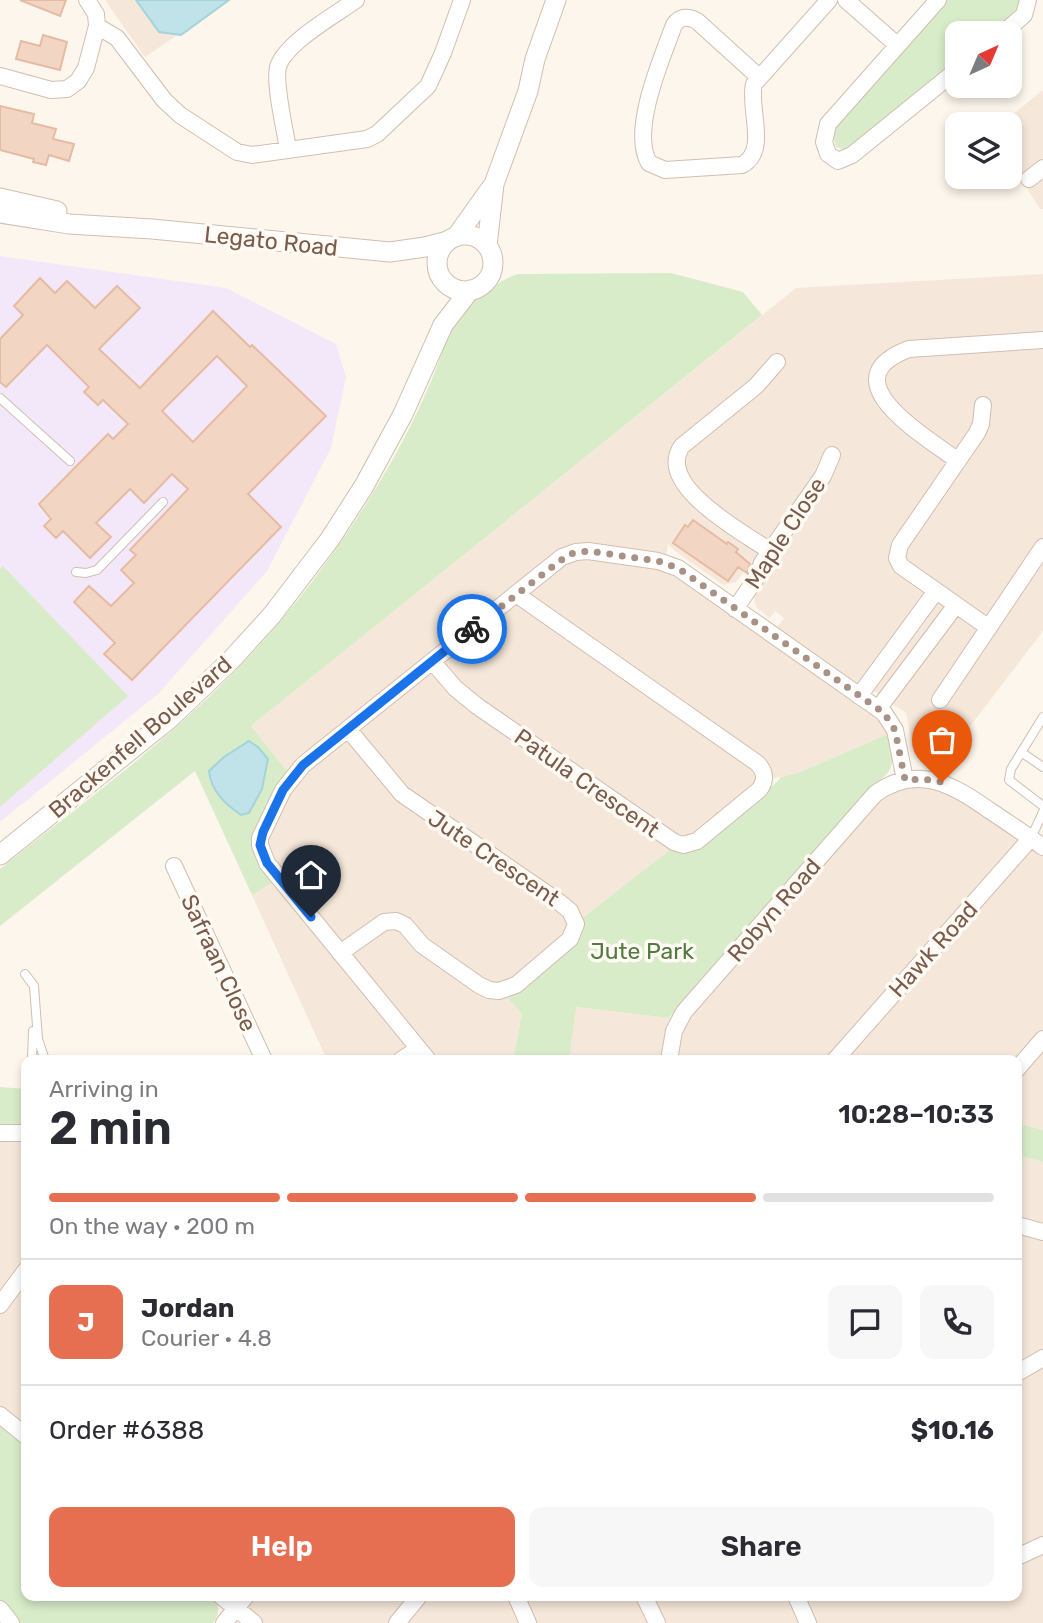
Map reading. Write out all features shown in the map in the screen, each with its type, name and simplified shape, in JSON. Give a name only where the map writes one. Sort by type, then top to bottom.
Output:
[{"type":"street","points":[[0,76],[51,90],[72,87],[86,68],[97,26],[96,14],[88,0]]},
{"type":"street","points":[[288,149],[277,76],[282,58],[295,44],[356,0]]},
{"type":"street","points":[[97,26],[117,38],[172,107],[229,148],[247,155],[367,139],[377,134],[428,86],[462,0]]},
{"type":"street","points":[[487,246],[494,184],[528,91],[535,59],[556,0]]},
{"type":"street","points":[[528,91],[543,63],[569,0]]},
{"type":"street","points":[[759,77],[697,21],[686,17],[676,22],[647,101],[645,153],[649,163],[665,170],[742,165],[747,162],[756,150],[753,88],[759,77],[829,0]]},
{"type":"street","points":[[846,0],[897,45]]},
{"type":"street","points":[[938,0],[828,124],[824,142],[828,155],[841,160],[852,155],[945,80]]},
{"type":"street","points":[[1017,21],[1024,15],[1028,0]]},
{"type":"street","points":[[1029,179],[1043,168]]},
{"type":"street","points":[[452,239],[475,237],[487,246],[492,257],[491,275],[486,282],[470,290],[452,287],[441,277],[438,256],[494,184]]},
{"type":"street","name":"Legato Road","points":[[0,198],[152,229]]},
{"type":"street","points":[[0,206],[33,213],[54,210]]},
{"type":"street","name":"Legato Road","points":[[0,213],[69,225],[152,229],[390,252],[414,260],[441,277]]},
{"type":"street","name":"Legato Road","points":[[390,252],[425,247],[452,239]]},
{"type":"street","name":"Brackenfell Boulevard","points":[[441,277],[443,325]]},
{"type":"street","name":"Brackenfell Boulevard","points":[[0,855],[169,719],[231,660],[272,615],[330,539],[364,486],[403,414],[443,325],[470,290]]},
{"type":"street","points":[[958,461],[894,412],[877,391],[878,372],[890,359],[909,349],[1043,340]]},
{"type":"street","points":[[770,551],[698,500],[677,473],[675,460],[682,446],[756,386],[777,362]]},
{"type":"street","points":[[983,405],[977,433],[900,545],[897,558],[901,566],[989,628]]},
{"type":"street","name":"Maple Close","points":[[735,609],[755,580],[762,563],[823,476],[832,455]]},
{"type":"street","points":[[940,700],[1043,547]]},
{"type":"street","points":[[423,1055],[267,863],[260,845],[263,832],[291,777],[562,557],[576,552],[588,551],[671,565],[889,719],[895,730],[905,780],[933,780],[952,786],[1037,843]]},
{"type":"street","points":[[859,696],[936,591]]},
{"type":"street","name":"Patula Crescent","points":[[432,662],[455,688],[477,706],[674,842],[684,845],[697,841],[762,786],[764,775],[757,763],[516,594]]},
{"type":"street","points":[[878,709],[956,605]]},
{"type":"street","name":"Jute Crescent","points":[[340,953],[384,922],[396,920],[405,925],[422,945],[468,977],[489,990],[499,991],[516,985],[570,939],[576,924],[570,911],[559,902],[402,794],[348,729]]},
{"type":"street","name":"Robyn Road","points":[[670,1055],[674,1031],[684,1012],[875,793],[891,783],[905,780]]},
{"type":"street","name":"Hawk Road","points":[[840,1055],[1037,843]]},
{"type":"street","name":"Safraan Close","points":[[174,866],[262,1055]]},
{"type":"street","points":[[1022,1064],[1040,1047]]},
{"type":"street","points":[[0,1133],[21,1133]]},
{"type":"street","points":[[1022,1226],[1043,1232]]},
{"type":"street","points":[[0,1305],[21,1277]]},
{"type":"street","points":[[1022,1370],[1043,1358]]},
{"type":"street","points":[[0,1415],[21,1432]]},
{"type":"street","points":[[1022,1555],[1043,1545]]},
{"type":"street","points":[[397,1623],[415,1601]]},
{"type":"street","points":[[518,1601],[528,1623]]},
{"type":"street","points":[[646,1601],[657,1623]]},
{"type":"street","points":[[798,1601],[808,1623]]},
{"type":"street","points":[[224,1623],[241,1602],[254,1623]]},
{"type":"street","points":[[0,1609],[11,1623]]},
{"type":"lane","points":[[0,398],[70,461]]},
{"type":"lane","points":[[76,572],[97,570],[163,502]]},
{"type":"lane","points":[[1043,717],[1008,774],[1009,780],[1043,806]]},
{"type":"lane","points":[[1021,752],[1043,767]]},
{"type":"lane","points":[[1037,843],[1043,812]]},
{"type":"lane","points":[[24,974],[34,986],[32,1055]]},
{"type":"lane","points":[[35,1018],[44,1055]]},
{"type":"shaded area","points":[[105,0],[229,0],[145,57]]},
{"type":"shaded area","points":[[1043,90],[1043,209],[1040,209],[1022,181],[1022,112],[1016,112]]},
{"type":"shaded area","points":[[0,256],[226,288],[336,344],[346,377],[331,448],[267,571],[159,693],[0,822]]},
{"type":"shaded area","points":[[1043,274],[1043,631],[945,759],[925,762],[914,754],[906,713],[861,682],[895,731],[798,773],[766,780],[759,791],[677,845],[577,922],[506,991],[507,997],[522,1014],[514,1055],[424,1055],[418,1048],[408,1055],[325,1055],[252,895],[279,879],[262,855],[291,776],[251,726],[796,288]],"holes":[[[668,544],[723,585],[736,582],[745,570],[761,582],[753,594],[756,607],[770,618],[775,611],[784,618],[772,635],[665,564]]]},
{"type":"shaded area","points":[[922,777],[1043,846],[1043,1130],[1022,1124],[1022,1055],[570,1055],[575,1007],[678,1019],[875,793]]},
{"type":"shaded area","points":[[0,1132],[21,1132],[21,1433],[0,1415]]},
{"type":"shaded area","points":[[1022,1156],[1043,1162],[1043,1623],[252,1623],[226,1601],[1022,1601]]},
{"type":"green space","points":[[945,0],[1019,0],[1020,3],[1010,21],[945,21],[945,73],[847,151],[836,147],[832,131]]},
{"type":"green space","points":[[671,273],[743,292],[762,315],[251,726],[287,771],[276,787],[254,851],[260,865],[274,882],[252,895],[195,771],[0,926],[0,869],[125,770],[197,708],[273,630],[318,574],[360,514],[394,458],[435,372],[450,330],[463,311],[477,298],[518,274]]},
{"type":"green space","points":[[3,566],[128,696],[0,807],[0,569]]},
{"type":"green space","name":"Jute Park","points":[[888,734],[892,759],[890,770],[871,786],[669,1018],[576,1007],[570,1055],[514,1055],[522,1014],[507,997],[519,991],[581,919],[670,850],[680,852],[698,848],[781,777],[798,773]]},
{"type":"green space","points":[[0,1087],[21,1089],[21,1124],[0,1126]]},
{"type":"green space","points":[[1022,1124],[1043,1130],[1043,1162],[1022,1156]]},
{"type":"green space","points":[[0,1422],[21,1440],[21,1601],[216,1601],[218,1609],[213,1623],[19,1623],[0,1600]]},
{"type":"water","points":[[136,0],[229,0],[181,35],[159,32]]},
{"type":"water","points":[[249,741],[268,759],[262,789],[249,813],[241,815],[220,796],[209,771],[224,757]]},
{"type":"building","points":[[20,0],[66,0],[60,16]]},
{"type":"building","points":[[43,35],[67,42],[60,70],[16,59],[21,41],[40,46]]},
{"type":"building","points":[[0,106],[34,114],[32,123],[56,129],[53,139],[74,144],[69,161],[49,155],[46,165],[0,150]]},
{"type":"building","points":[[40,278],[55,293],[67,281],[95,308],[117,286],[140,308],[99,349],[140,388],[213,311],[326,416],[248,494],[281,527],[132,680],[104,654],[115,643],[74,602],[89,586],[111,606],[134,583],[121,570],[136,555],[130,550],[188,489],[172,474],[144,503],[130,489],[96,523],[111,537],[90,558],[63,531],[56,538],[44,526],[51,519],[39,504],[108,434],[113,439],[128,424],[103,400],[98,405],[84,392],[89,387],[47,345],[6,387],[0,382],[0,339],[23,315],[14,306]],"holes":[[[217,356],[247,386],[193,442],[162,411]]]},
{"type":"building","points":[[693,520],[738,549],[736,552],[750,564],[747,573],[738,567],[728,581],[673,543],[685,525],[688,527]]},
{"type":"way so far","points":[[472,629],[569,554],[588,551],[671,565],[884,713],[895,730],[905,780],[942,782]]},
{"type":"route","points":[[311,917],[267,863],[260,845],[260,838],[283,790],[303,765],[472,629]]}]
